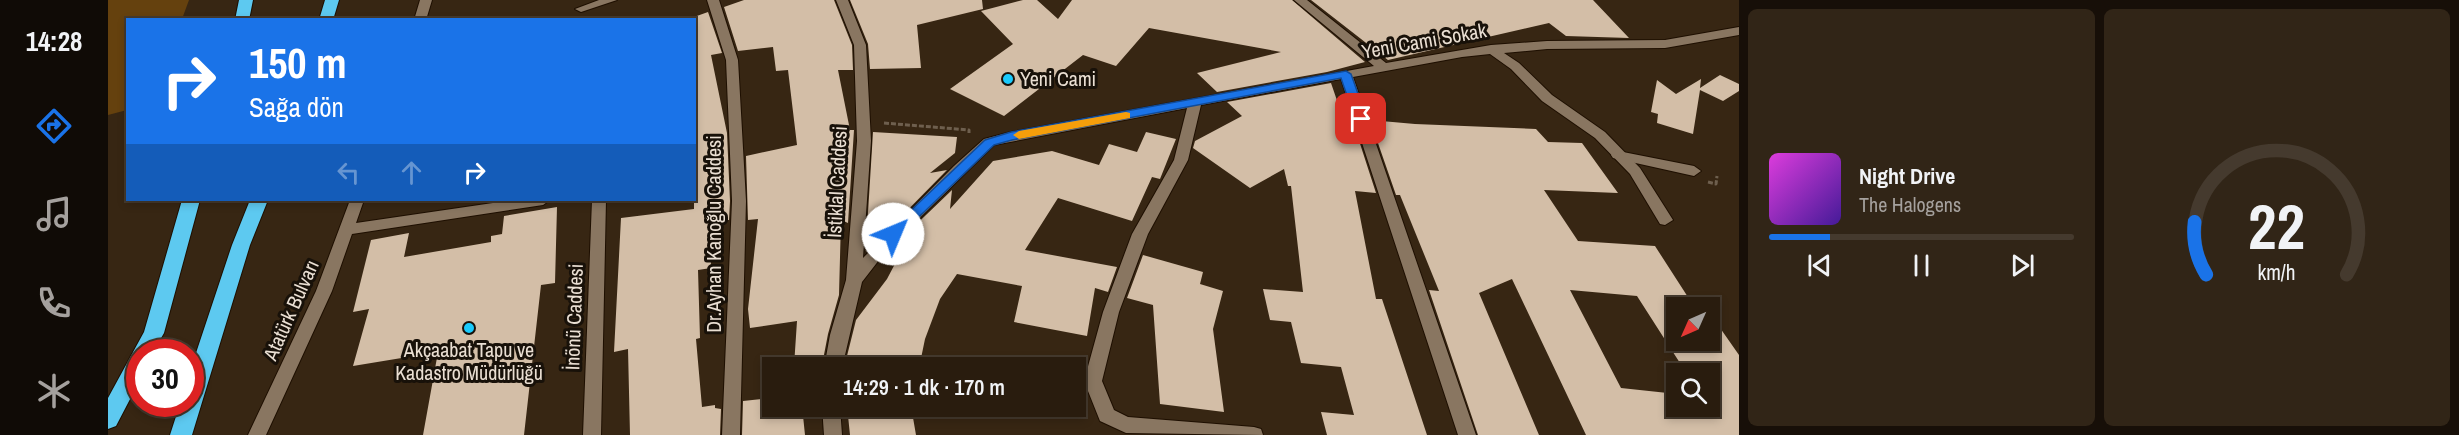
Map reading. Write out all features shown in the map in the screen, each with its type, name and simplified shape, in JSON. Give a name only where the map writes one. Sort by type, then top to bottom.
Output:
[{"type":"highway","points":[[242,18],[246,0]]},
{"type":"highway","points":[[327,18],[332,0]]},
{"type":"highway","points":[[151,339],[191,201]]},
{"type":"highway","points":[[182,435],[241,245],[259,201]]},
{"type":"highway","points":[[108,419],[126,385]]},
{"type":"street","points":[[421,18],[426,0]]},
{"type":"street","points":[[580,9],[611,0]]},
{"type":"street","name":"Dr.Ayhan Kanoğlu Caddesi","points":[[713,0],[732,60],[739,201],[731,435]]},
{"type":"street","name":"İstiklal Caddesi","points":[[835,357],[854,280],[864,141],[860,45],[842,0]]},
{"type":"street","points":[[1300,0],[1383,67]]},
{"type":"street","name":"Yeni Cami Sokak","points":[[854,280],[881,247],[989,142],[1383,67],[1491,49],[1547,45],[1665,44],[1739,31]]},
{"type":"street","points":[[1491,49],[1515,66],[1547,98],[1600,135],[1635,171],[1665,220]]},
{"type":"street","points":[[1346,74],[1467,435]]},
{"type":"street","points":[[1195,103],[1181,160],[1140,234],[1110,312],[1093,381],[1107,415],[1126,425],[1254,435]]},
{"type":"street","points":[[1618,155],[1694,171]]},
{"type":"street","name":"Atatürk Bulvarı","points":[[257,435],[324,291],[357,201]]},
{"type":"street","points":[[346,230],[536,201]]},
{"type":"street","name":"İnönü Caddesi","points":[[592,435],[599,201]]},
{"type":"street","points":[[832,417],[833,435]]},
{"type":"path","points":[[863,121],[969,130],[959,169]]},
{"type":"shaded area","points":[[108,0],[189,0],[182,18],[126,18],[126,110],[108,115]]},
{"type":"building","points":[[744,0],[834,0],[852,45],[853,70],[838,70],[850,130],[854,130],[848,223],[841,220],[839,295],[824,357],[795,357],[797,321],[750,328],[748,309],[758,219],[748,220],[746,156],[797,145],[788,70],[776,71],[773,47],[738,51],[724,7]]},
{"type":"building","points":[[850,0],[982,0],[983,9],[917,25],[921,68],[870,69],[868,44]]},
{"type":"building","points":[[1023,0],[1037,0],[1058,19],[1072,0],[1292,0],[1365,62],[1327,72],[1217,92],[1197,73],[1281,52],[1149,28],[1116,66],[1083,55],[1004,116],[950,89],[1013,44],[981,11]]},
{"type":"building","points":[[1311,0],[1593,0],[1629,38],[1566,36],[1549,23],[1388,60]]},
{"type":"building","points":[[708,12],[722,53],[711,55],[727,133],[729,220],[710,220],[711,268],[698,270],[700,338],[696,339],[702,407],[715,405],[715,408],[721,409],[720,435],[630,435],[628,349],[614,352],[621,218],[694,209],[694,201],[696,201],[696,18],[694,17]]},
{"type":"building","points":[[1720,75],[1739,84],[1739,91],[1723,101],[1700,90],[1693,134],[1657,123],[1658,114],[1651,112],[1657,80],[1676,94],[1701,79],[1700,88]]},
{"type":"building","points":[[1331,83],[1343,118],[1352,119],[1376,193],[1355,191],[1376,299],[1382,299],[1427,435],[1327,435],[1321,412],[1354,415],[1341,367],[1301,363],[1291,322],[1270,320],[1263,289],[1303,292],[1291,186],[1288,186],[1284,169],[1250,188],[1193,148],[1195,141],[1242,116],[1227,102]]},
{"type":"building","points":[[1370,120],[1536,129],[1548,142],[1582,143],[1618,193],[1544,190],[1578,241],[1655,246],[1688,297],[1666,297],[1666,341],[1637,296],[1570,290],[1621,388],[1666,393],[1666,417],[1720,417],[1720,363],[1680,363],[1672,351],[1720,351],[1720,328],[1739,355],[1739,435],[1586,435],[1512,279],[1479,293],[1539,435],[1478,435],[1429,290],[1439,291],[1400,195],[1396,195]]},
{"type":"building","points":[[873,132],[957,137],[955,153],[930,173],[947,170],[884,234],[867,229]]},
{"type":"building","points":[[1146,132],[1176,139],[1160,179],[1152,177],[1132,221],[1058,198],[1025,250],[1117,267],[1108,292],[1095,288],[1087,336],[1014,322],[1022,286],[957,274],[940,299],[925,339],[921,357],[847,357],[856,320],[887,279],[907,241],[901,239],[952,190],[950,209],[993,161],[1052,151],[1099,165],[1109,144],[1137,152]]},
{"type":"building","points":[[557,207],[555,283],[541,285],[524,435],[423,435],[438,352],[353,366],[369,309],[353,312],[371,240],[409,233],[404,257],[491,242],[491,236],[502,234],[504,216]]},
{"type":"building","points":[[1143,255],[1203,272],[1200,284],[1223,291],[1213,329],[1224,412],[1160,404],[1153,305],[1127,298]]},
{"type":"building","points":[[762,399],[762,417],[803,417],[805,435],[742,435],[743,401]]},
{"type":"building","points":[[848,417],[913,417],[916,435],[850,435]]},
{"type":"slow traffic","points":[[1019,135],[1126,115]]},
{"type":"place","name":"Yeni Cami","points":[[1008,79]]},
{"type":"place","name":"Akçaabat Tapu ve Kadastro Müdürlüğü","points":[[469,328]]},
{"type":"route","points":[[893,234],[989,142],[1011,136],[1346,74],[1361,119]]}]
